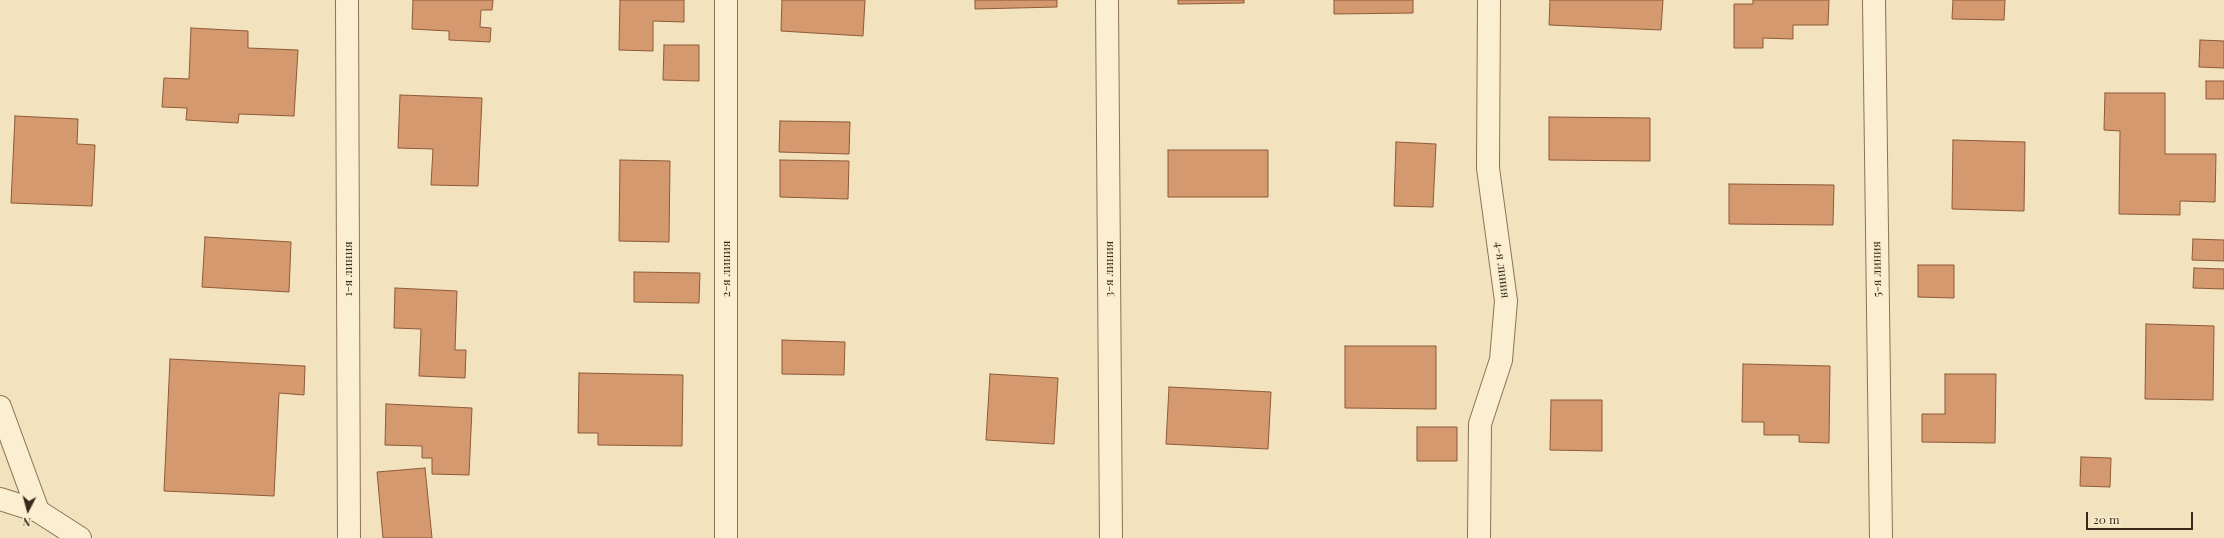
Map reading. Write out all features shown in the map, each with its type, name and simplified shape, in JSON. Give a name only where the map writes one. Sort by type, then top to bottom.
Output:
[{"type":"street","name":"1-я линия","points":[[348,0],[349,538]]},
{"type":"street","name":"2-я линия","points":[[726,0],[726,538]]},
{"type":"street","name":"3-я линия","points":[[1107,0],[1111,538]]},
{"type":"street","name":"4-я линия","points":[[1479,538],[1480,424],[1501,360],[1506,300],[1488,168],[1489,0]]},
{"type":"street","name":"5-я линия","points":[[1874,0],[1881,538]]},
{"type":"street","points":[[0,407],[38,511]]},
{"type":"street","points":[[0,498],[38,511],[80,538]]},
{"type":"building","points":[[413,0],[493,0],[492,10],[481,10],[480,27],[491,28],[490,42],[449,40],[449,31],[412,29]]},
{"type":"building","points":[[620,0],[684,0],[684,22],[653,21],[653,51],[619,50]]},
{"type":"building","points":[[782,0],[865,0],[863,36],[781,31]]},
{"type":"building","points":[[975,0],[1057,0],[1057,7],[975,9]]},
{"type":"building","points":[[1178,0],[1244,0],[1244,3],[1178,4]]},
{"type":"building","points":[[1334,0],[1413,0],[1413,13],[1334,14]]},
{"type":"building","points":[[1550,0],[1663,0],[1661,30],[1549,25]]},
{"type":"building","points":[[1753,0],[1829,0],[1828,25],[1793,25],[1793,39],[1763,38],[1763,48],[1734,48],[1734,4],[1753,4]]},
{"type":"building","points":[[1953,0],[2005,0],[2004,20],[1952,19]]},
{"type":"building","points":[[191,28],[248,31],[248,48],[298,50],[294,116],[239,114],[238,123],[186,120],[187,108],[162,107],[164,78],[189,79]]},
{"type":"building","points":[[2200,40],[2224,41],[2224,68],[2199,67]]},
{"type":"building","points":[[664,45],[699,45],[699,81],[663,80]]},
{"type":"building","points":[[2206,81],[2224,81],[2224,99],[2206,99]]},
{"type":"building","points":[[2105,93],[2165,93],[2165,154],[2216,154],[2215,202],[2180,201],[2180,215],[2119,214],[2120,131],[2104,130]]},
{"type":"building","points":[[400,95],[482,98],[478,186],[431,185],[433,149],[398,148]]},
{"type":"building","points":[[15,116],[78,119],[77,144],[95,145],[92,206],[11,203]]},
{"type":"building","points":[[1549,117],[1650,118],[1650,161],[1549,160]]},
{"type":"building","points":[[780,121],[850,122],[849,154],[779,152]]},
{"type":"building","points":[[1953,140],[2025,142],[2024,211],[1952,209]]},
{"type":"building","points":[[1396,142],[1436,144],[1433,207],[1394,206]]},
{"type":"building","points":[[1168,150],[1268,150],[1268,197],[1168,197]]},
{"type":"building","points":[[620,160],[670,161],[669,242],[619,241]]},
{"type":"building","points":[[780,160],[849,161],[848,199],[780,197]]},
{"type":"building","points":[[1729,184],[1834,185],[1833,225],[1729,224]]},
{"type":"building","points":[[205,237],[291,242],[289,292],[202,287]]},
{"type":"building","points":[[2193,239],[2224,240],[2224,261],[2192,260]]},
{"type":"building","points":[[1918,265],[1954,265],[1954,298],[1918,297]]},
{"type":"building","points":[[2194,268],[2224,269],[2224,289],[2193,288]]},
{"type":"building","points":[[634,272],[700,273],[699,303],[634,302]]},
{"type":"building","points":[[395,288],[457,291],[455,350],[466,350],[465,378],[419,376],[421,329],[394,328]]},
{"type":"building","points":[[2146,324],[2214,326],[2213,400],[2145,399]]},
{"type":"building","points":[[782,340],[845,342],[844,375],[782,374]]},
{"type":"building","points":[[1345,346],[1436,346],[1436,409],[1345,408]]},
{"type":"building","points":[[170,359],[305,366],[304,395],[279,393],[274,496],[164,491]]},
{"type":"building","points":[[1743,364],[1830,366],[1829,443],[1799,442],[1799,435],[1764,435],[1764,422],[1742,422]]},
{"type":"building","points":[[579,373],[683,375],[682,446],[598,445],[598,433],[578,433]]},
{"type":"building","points":[[990,374],[1058,378],[1054,444],[986,440]]},
{"type":"building","points":[[1945,374],[1996,374],[1995,443],[1922,442],[1922,414],[1945,414]]},
{"type":"building","points":[[1169,387],[1271,392],[1268,449],[1166,444]]},
{"type":"building","points":[[1551,400],[1602,400],[1602,451],[1550,450]]},
{"type":"building","points":[[386,404],[472,408],[469,475],[432,474],[432,458],[422,458],[422,446],[385,445]]},
{"type":"building","points":[[1417,427],[1457,427],[1457,461],[1417,461]]},
{"type":"building","points":[[2081,457],[2111,458],[2110,487],[2080,486]]},
{"type":"building","points":[[425,468],[432,538],[383,538],[377,472]]}]
